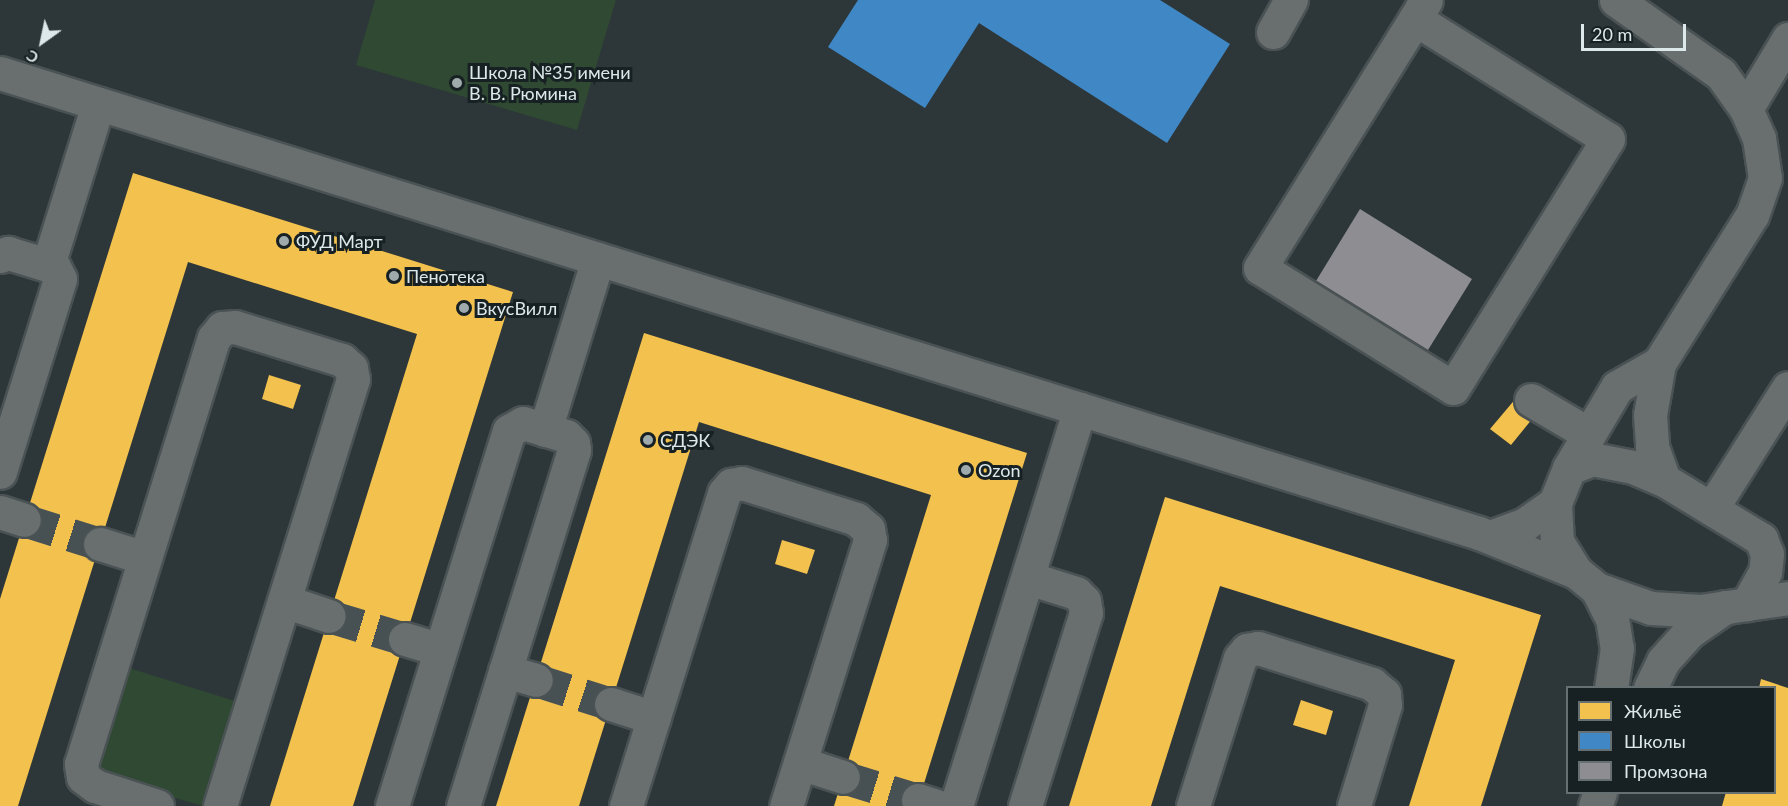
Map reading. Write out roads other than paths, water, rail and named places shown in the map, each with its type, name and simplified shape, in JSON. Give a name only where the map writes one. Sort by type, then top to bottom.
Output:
[{"type":"street","points":[[1273,32],[1291,0]]},
{"type":"street","points":[[1616,0],[1721,74],[1746,109],[1759,138],[1765,178],[1752,215],[1659,363],[1650,416],[1652,447],[1664,480]]},
{"type":"street","points":[[1420,9],[1608,139],[1453,388],[1260,268],[1420,9]]},
{"type":"street","points":[[1746,109],[1788,39]]},
{"type":"street","points":[[0,73],[1490,537],[1651,608],[1701,611],[1788,598]]},
{"type":"street","points":[[48,265],[98,104]]},
{"type":"street","points":[[0,255],[9,253],[48,265],[60,272],[60,279],[0,471]]},
{"type":"street","points":[[545,430],[598,259]]},
{"type":"street","points":[[157,806],[95,786],[82,777],[81,764],[214,338],[222,328],[235,327],[342,360],[351,368],[354,379],[220,806]]},
{"type":"street","points":[[1611,686],[1617,648],[1612,618],[1557,542],[1555,503],[1569,468],[1617,387],[1659,363]]},
{"type":"street","points":[[1712,508],[1788,388]]},
{"type":"street","points":[[1531,400],[1589,434]]},
{"type":"street","points":[[956,806],[1080,409]]},
{"type":"street","points":[[392,806],[509,431],[523,423],[566,436],[573,443],[574,450],[463,806]]},
{"type":"street","points":[[1569,468],[1592,459],[1633,467],[1664,480],[1788,555]]},
{"type":"street","points":[[626,806],[724,493],[731,485],[742,483],[856,519],[868,529],[870,540],[786,806]]},
{"type":"street","points":[[1490,537],[1526,524],[1555,503]]},
{"type":"street","points":[[1650,686],[1663,661],[1689,632],[1736,605],[1766,572],[1767,554],[1761,538]]},
{"type":"street","points":[[100,544],[145,558]]},
{"type":"street","points":[[1025,806],[1086,613],[1084,601],[1076,593],[1028,578]]},
{"type":"street","points":[[284,601],[329,616]]},
{"type":"street","points":[[405,639],[440,650]]},
{"type":"street","points":[[1193,806],[1240,658],[1247,650],[1258,648],[1372,684],[1384,694],[1385,705],[1354,806]]},
{"type":"street","points":[[505,671],[536,680]]},
{"type":"street","points":[[611,704],[654,718]]},
{"type":"street","points":[[800,763],[843,777]]},
{"type":"tunnel","points":[[24,520],[100,544]]},
{"type":"tunnel","points":[[329,616],[405,639]]},
{"type":"tunnel","points":[[536,680],[611,704]]},
{"type":"tunnel","points":[[843,777],[918,800]]},
{"type":"place","name":"Школа №35 имени В. В. Рюмина","points":[[457,83]]},
{"type":"place","name":"ФУД Март","points":[[284,241]]},
{"type":"place","name":"Пенотека","points":[[394,276]]},
{"type":"place","name":"ВкусВилл","points":[[464,308]]},
{"type":"place","name":"СДЭК","points":[[648,440]]},
{"type":"place","name":"Ozon","points":[[966,470]]}]
